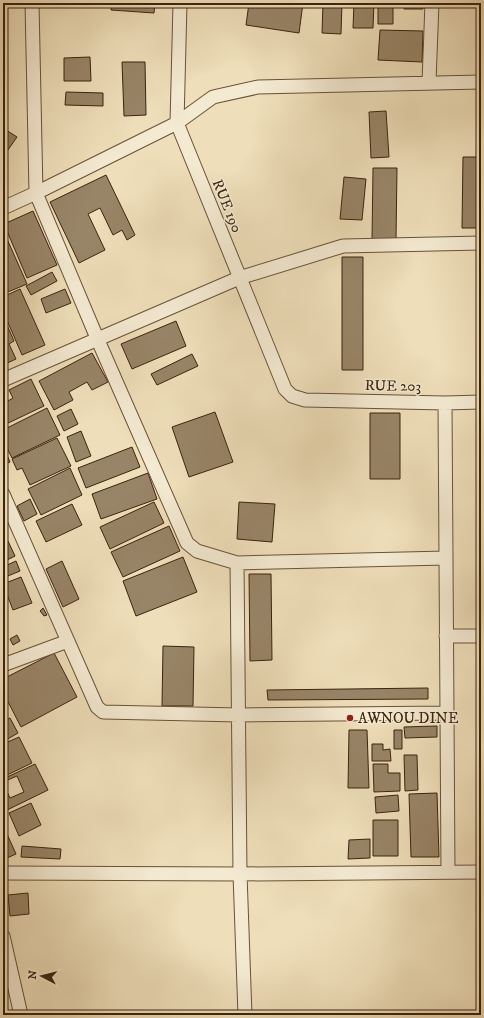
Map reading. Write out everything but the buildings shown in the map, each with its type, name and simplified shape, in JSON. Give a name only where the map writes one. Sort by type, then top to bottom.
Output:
[{"type":"street","points":[[32,3],[36,193],[97,338],[187,543],[197,551],[237,563],[446,558]]},
{"type":"street","name":"RUE 190","points":[[180,3],[177,123],[285,389],[292,396],[305,400]]},
{"type":"street","points":[[429,82],[432,3]]},
{"type":"street","points":[[3,208],[177,123],[212,97],[258,87],[481,82]]},
{"type":"street","points":[[3,380],[97,338],[239,278],[343,246],[481,243]]},
{"type":"street","name":"RUE 203","points":[[305,400],[445,403],[481,402]]},
{"type":"street","points":[[445,403],[448,872]]},
{"type":"street","points":[[3,494],[97,707],[103,712],[239,715],[447,713]]},
{"type":"street","points":[[237,563],[240,874],[245,1015]]},
{"type":"street","points":[[446,636],[481,636]]},
{"type":"street","points":[[3,665],[68,641]]},
{"type":"street","points":[[3,873],[240,874],[481,872]]},
{"type":"street","points":[[3,936],[21,1015]]},
{"type":"place","name":"AWNOU DINE","points":[[350,718]]}]
